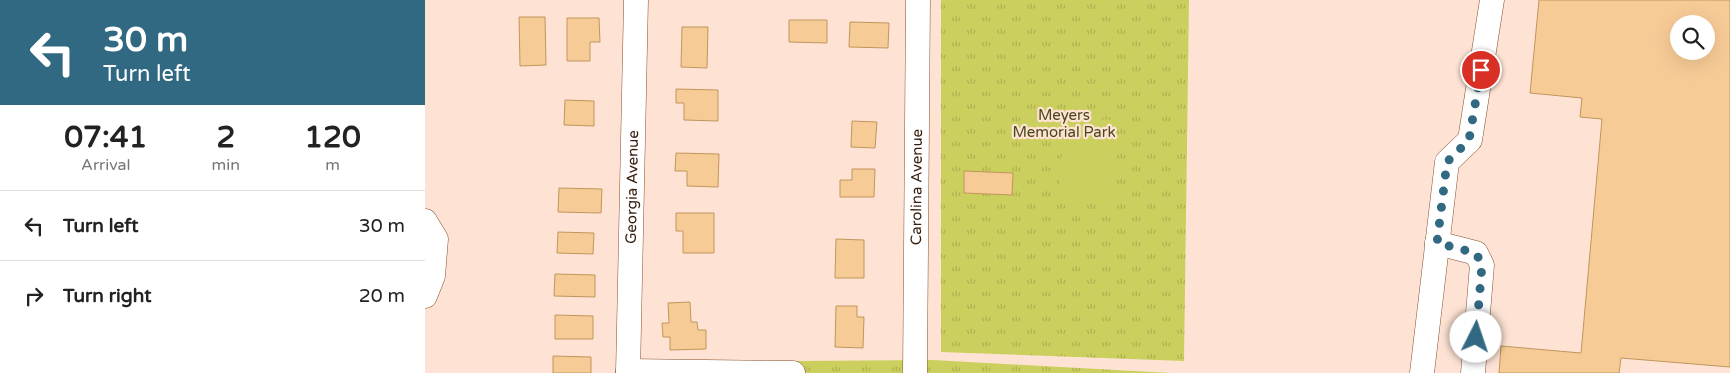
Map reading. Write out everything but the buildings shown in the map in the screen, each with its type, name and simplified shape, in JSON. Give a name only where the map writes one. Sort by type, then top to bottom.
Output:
[{"type":"street","name":"Georgia Avenue","points":[[628,372],[636,0]]},
{"type":"street","name":"Carolina Avenue","points":[[915,373],[918,0]]},
{"type":"street","points":[[1422,373],[1447,162],[1469,140],[1492,0]]},
{"type":"street","points":[[425,221],[436,239],[433,276],[425,296]]},
{"type":"street","points":[[1437,243],[1476,253],[1482,265],[1473,373]]},
{"type":"street","points":[[628,372],[793,373]]},
{"type":"green space","name":"Meyers Memorial Park","points":[[941,0],[1189,0],[1184,361],[941,352]]},
{"type":"green space","points":[[1064,118],[1114,120],[1110,199],[1059,196]]},
{"type":"green space","points":[[933,360],[1170,373],[677,373],[677,362]]},
{"type":"route","points":[[1476,337],[1482,265],[1476,253],[1437,243],[1447,162],[1469,140],[1481,70]]}]
